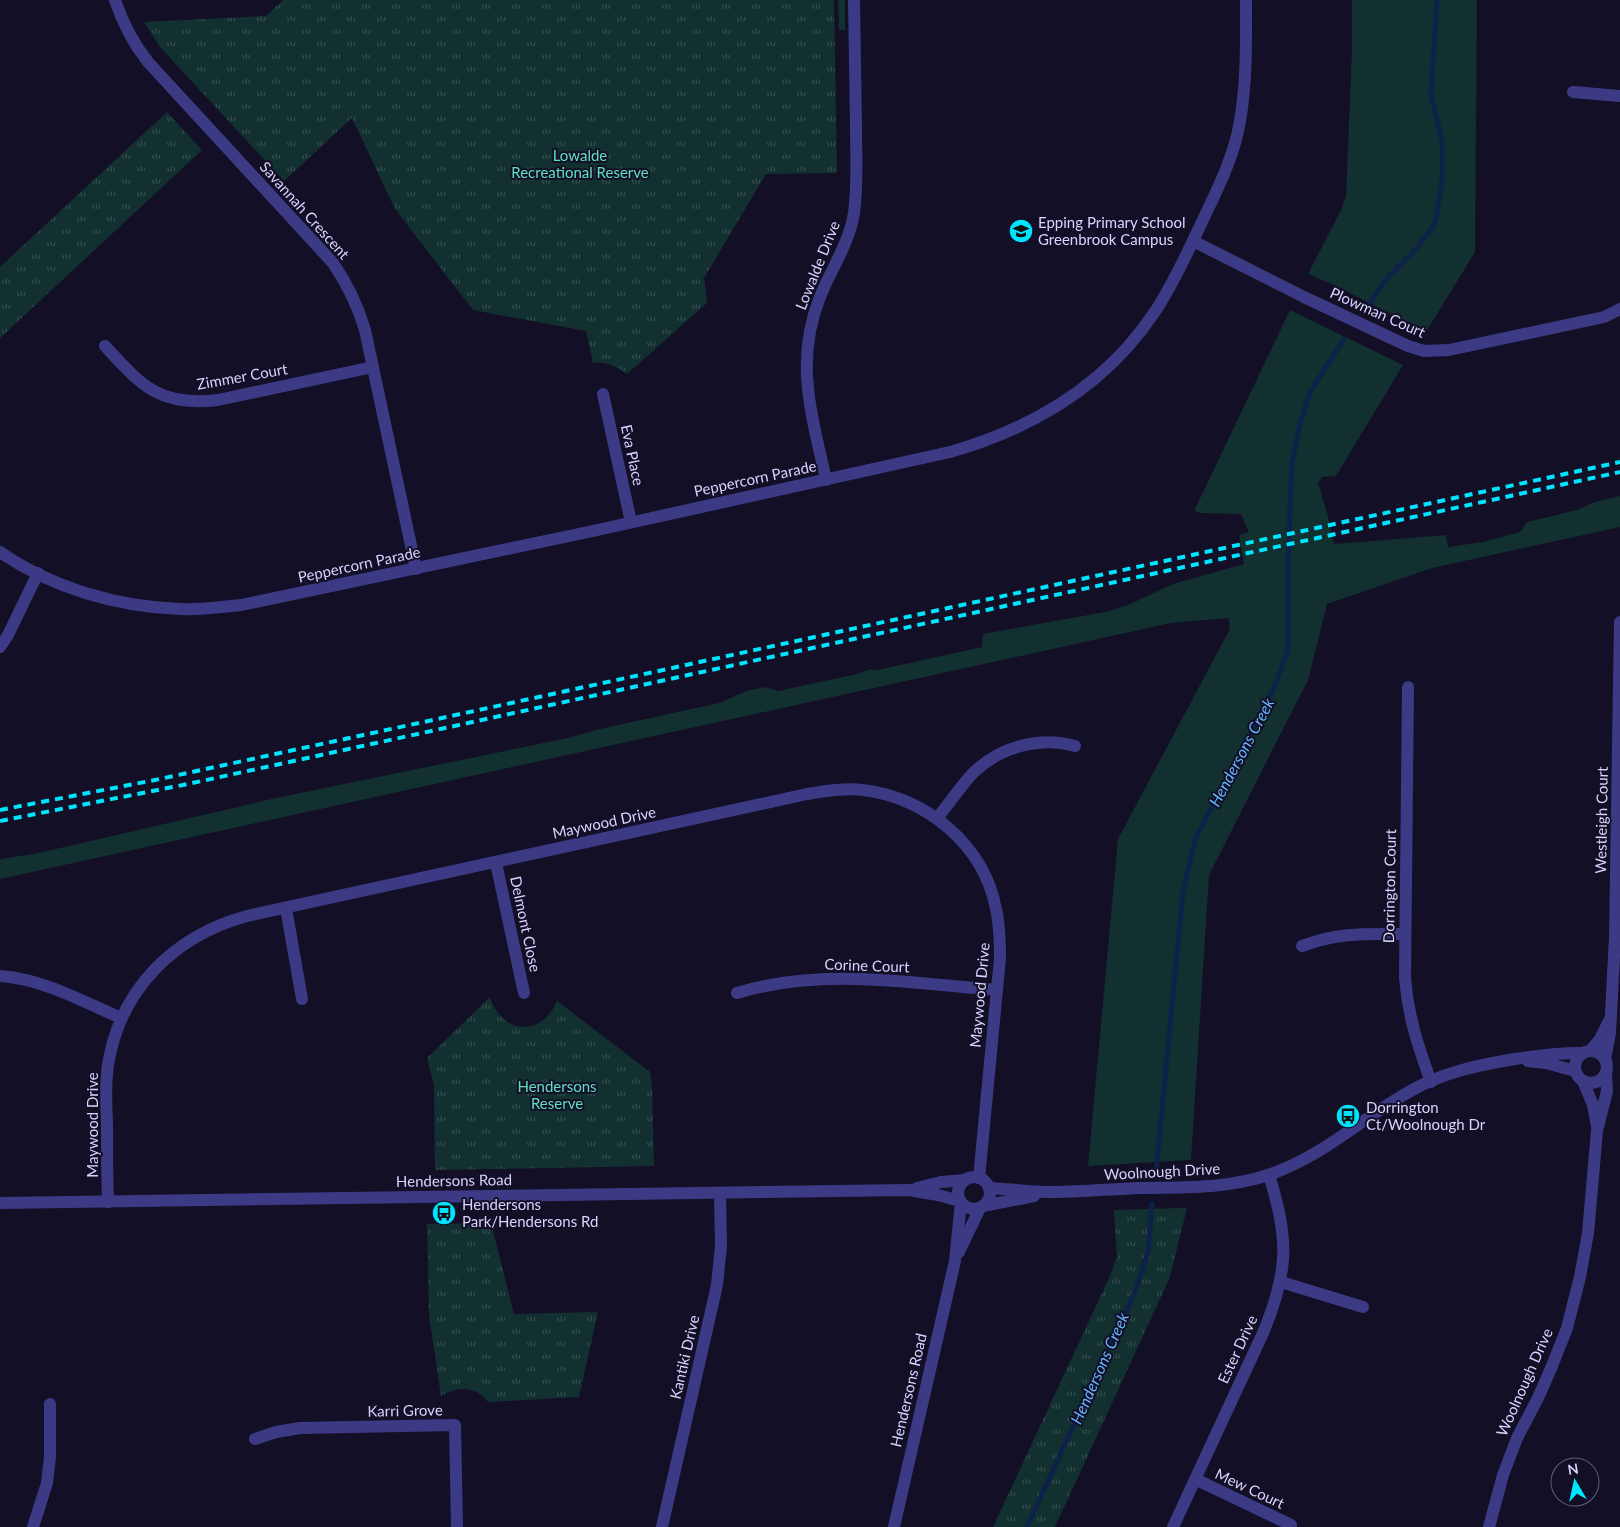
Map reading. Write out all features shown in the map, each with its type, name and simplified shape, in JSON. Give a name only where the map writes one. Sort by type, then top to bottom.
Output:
[{"type":"street","name":"Savannah Crescent","points":[[115,0],[130,38],[148,62],[333,263],[352,294],[359,311],[373,367],[416,569]]},
{"type":"street","name":"Lowalde Drive","points":[[826,480],[810,407],[805,362],[811,320],[820,296],[844,248],[851,228],[854,211],[856,175],[854,0]]},
{"type":"street","name":"Peppercorn Parade","points":[[0,552],[38,574],[105,599],[146,606],[181,609],[249,604],[950,452],[978,444],[1022,426],[1054,409],[1084,388],[1132,343],[1156,310],[1193,241],[1221,183],[1233,150],[1240,122],[1246,69],[1246,0]]},
{"type":"street","points":[[1573,92],[1620,96]]},
{"type":"street","name":"Plowman Court","points":[[1193,241],[1408,346],[1424,350],[1449,350],[1474,345],[1604,317],[1620,309]]},
{"type":"street","name":"Zimmer Court","points":[[105,346],[139,381],[167,398],[182,402],[218,400],[373,367]]},
{"type":"street","name":"Eva Place","points":[[603,394],[631,522]]},
{"type":"street","points":[[0,647],[38,574]]},
{"type":"street","name":"Westleigh Court","points":[[1605,1059],[1609,1040],[1615,937],[1620,622]]},
{"type":"street","name":"Dorrington Court","points":[[1408,687],[1405,978],[1412,1028],[1431,1082]]},
{"type":"street","points":[[937,818],[971,775],[1003,752],[1021,745],[1043,741],[1060,742],[1076,746]]},
{"type":"street","name":"Maywood Drive","points":[[108,1202],[106,1093],[108,1066],[121,1018],[138,990],[157,966],[182,945],[203,932],[227,922],[286,908],[837,789],[862,790],[890,795],[914,805],[937,818],[965,844],[979,864],[988,884],[996,908],[1000,936],[979,1178]]},
{"type":"street","name":"Delmont Close","points":[[496,862],[524,993]]},
{"type":"street","points":[[286,908],[302,999]]},
{"type":"street","points":[[1302,946],[1330,937],[1348,934],[1405,934]]},
{"type":"street","points":[[0,976],[27,980],[48,986],[121,1018]]},
{"type":"street","name":"Corine Court","points":[[737,993],[782,982],[839,978],[996,990]]},
{"type":"street","name":"Westleigh Court","points":[[1586,1052],[1600,1038],[1610,1019]]},
{"type":"street","name":"Woolnough Drive","points":[[989,1188],[1051,1192],[1217,1186],[1269,1175],[1296,1164],[1324,1149],[1409,1091],[1459,1071],[1487,1063],[1564,1052],[1586,1052]]},
{"type":"street","points":[[1586,1052],[1599,1053],[1605,1059],[1606,1073],[1594,1083],[1583,1081],[1576,1075],[1576,1060],[1586,1052]]},
{"type":"street","name":"Woolnough Drive","points":[[1516,1059],[1546,1063],[1575,1071]]},
{"type":"street","name":"Woolnough Drive","points":[[1489,1527],[1502,1475],[1517,1438],[1542,1390],[1567,1328],[1580,1277],[1588,1233],[1597,1130],[1606,1091],[1606,1073]]},
{"type":"street","name":"Woolnough Drive","points":[[1583,1081],[1593,1105],[1597,1130]]},
{"type":"street","name":"Ester Drive","points":[[1172,1527],[1273,1310],[1281,1282],[1284,1266],[1282,1224],[1269,1175]]},
{"type":"street","points":[[979,1178],[989,1188],[989,1198],[982,1207],[967,1207],[960,1201],[959,1188],[965,1180],[979,1178]]},
{"type":"street","name":"Hendersons Road","points":[[909,1190],[941,1182],[965,1180]]},
{"type":"street","name":"Hendersons Road","points":[[0,1203],[909,1190],[960,1201],[955,1261],[894,1527]]},
{"type":"street","name":"Woolnough Drive","points":[[982,1207],[1051,1192]]},
{"type":"street","name":"Kantiki Drive","points":[[662,1527],[717,1285],[721,1246],[720,1193]]},
{"type":"street","name":"Hendersons Road","points":[[955,1261],[982,1207]]},
{"type":"street","points":[[1281,1282],[1363,1307]]},
{"type":"street","points":[[33,1527],[47,1483],[50,1457],[50,1404]]},
{"type":"street","name":"Karri Grove","points":[[255,1439],[276,1432],[300,1428],[455,1425],[458,1527]]},
{"type":"street","name":"Mew Court","points":[[1195,1479],[1291,1525]]},
{"type":"green space","name":"Lowalde Recreational Reserve","points":[[283,0],[834,0],[837,173],[766,174],[704,278],[707,303],[627,374],[611,365],[593,363],[586,331],[473,310],[395,209],[352,118],[284,181],[160,47],[144,22],[266,16]]},
{"type":"green space","points":[[838,0],[845,0],[845,30],[839,30]]},
{"type":"green space","points":[[1352,0],[1477,0],[1475,252],[1426,332],[1334,285],[1308,274],[1341,210],[1346,196],[1352,50]]},
{"type":"green space","points":[[167,112],[202,150],[0,338],[0,267]]},
{"type":"green space","points":[[1290,310],[1403,365],[1336,476],[1322,477],[1318,483],[1334,544],[1446,535],[1448,547],[1483,542],[1520,532],[1527,522],[1577,510],[1595,502],[1620,496],[1620,527],[1432,568],[1327,604],[1308,680],[1209,875],[1191,1160],[1088,1166],[1118,839],[1230,629],[1229,618],[1171,623],[0,879],[0,859],[34,854],[276,798],[568,738],[600,729],[719,703],[747,691],[765,687],[778,691],[857,674],[871,669],[878,670],[982,647],[983,634],[1105,612],[1128,605],[1173,584],[1244,564],[1239,535],[1249,532],[1241,514],[1201,513],[1194,511]]},
{"type":"green space","name":"Hendersons Reserve","points":[[490,997],[495,1009],[503,1018],[512,1024],[522,1027],[532,1026],[542,1021],[550,1013],[557,1001],[650,1072],[654,1166],[435,1170],[434,1085],[427,1058]]},
{"type":"green space","points":[[1187,1208],[1170,1277],[1055,1527],[993,1527],[1109,1278],[1117,1257],[1114,1210]]},
{"type":"green space","points":[[491,1223],[514,1314],[598,1312],[579,1397],[488,1402],[478,1393],[466,1389],[454,1390],[441,1396],[429,1315],[427,1224]]},
{"type":"waterway","name":"Hendersons Creek","points":[[1370,303],[1387,278],[1415,250],[1435,224],[1442,181],[1442,141],[1431,94],[1437,0]]},
{"type":"waterway","name":"Hendersons Creek","points":[[1156,1172],[1183,891],[1196,837],[1274,688],[1288,650],[1288,557],[1292,462],[1301,420],[1310,392],[1344,339]]},
{"type":"waterway","name":"Hendersons Creek","points":[[1027,1527],[1134,1294],[1148,1253],[1152,1204]]},
{"type":"railway","points":[[0,810],[155,780],[1620,462]]},
{"type":"railway","points":[[0,821],[188,784],[1620,472]]},
{"type":"place","name":"Epping Primary School Greenbrook Campus","points":[[1021,231]]},
{"type":"place","name":"Dorrington Ct/Woolnough Dr","points":[[1348,1116]]},
{"type":"place","name":"Hendersons Park/Hendersons Rd","points":[[444,1213]]}]
